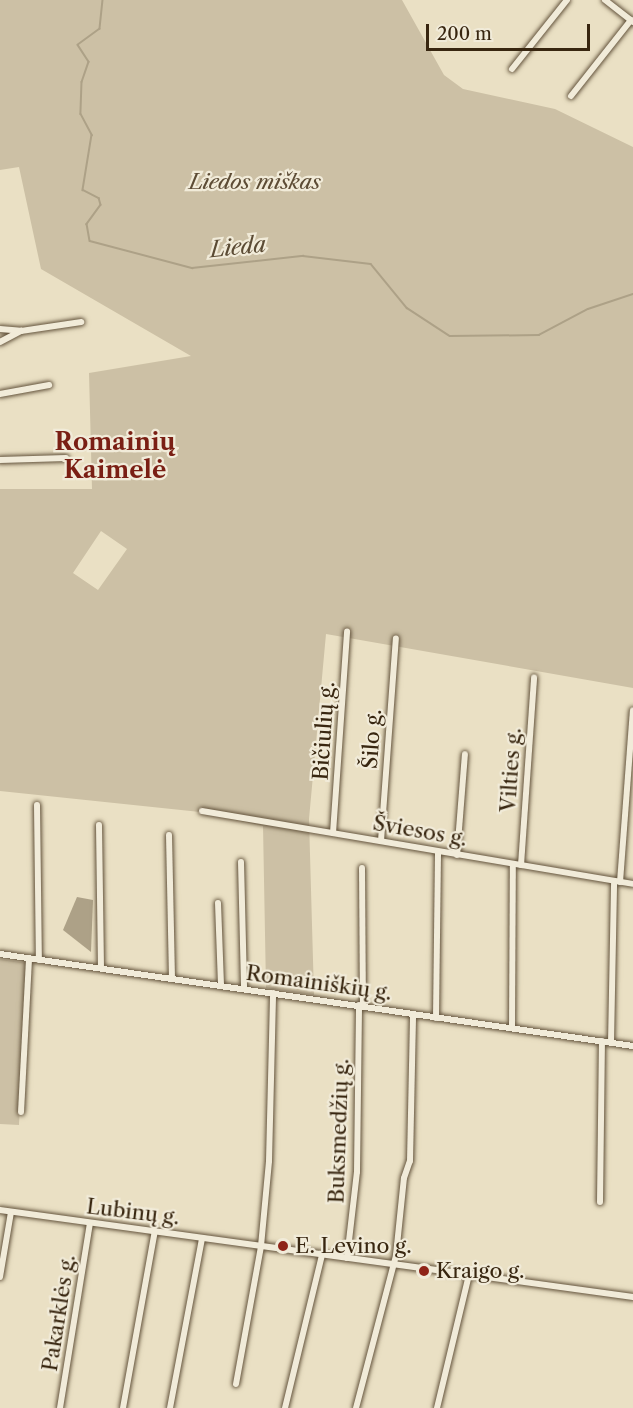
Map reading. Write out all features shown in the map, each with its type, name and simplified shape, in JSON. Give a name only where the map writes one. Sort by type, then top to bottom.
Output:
[{"type":"street","points":[[512,69],[567,0]]},
{"type":"street","points":[[571,96],[632,21],[605,0]]},
{"type":"street","points":[[0,342],[21,332],[81,322]]},
{"type":"street","points":[[0,329],[21,332]]},
{"type":"street","points":[[0,394],[49,385]]},
{"type":"street","points":[[0,460],[66,458]]},
{"type":"street","name":"Bičiulių g.","points":[[333,833],[347,631]]},
{"type":"street","name":"Šilo g.","points":[[381,841],[396,639]]},
{"type":"street","name":"Vilties g.","points":[[521,865],[534,677]]},
{"type":"street","points":[[610,1043],[617,881],[633,710]]},
{"type":"street","points":[[458,855],[465,754]]},
{"type":"street","points":[[37,805],[39,960]]},
{"type":"street","name":"Šviesos g.","points":[[202,811],[633,884]]},
{"type":"street","points":[[99,825],[101,968]]},
{"type":"street","points":[[169,835],[172,978]]},
{"type":"street","points":[[436,1018],[438,852]]},
{"type":"street","points":[[241,862],[244,989]]},
{"type":"street","points":[[512,1028],[513,864]]},
{"type":"street","name":"Buksmedžių g.","points":[[347,1258],[357,1172],[362,868]]},
{"type":"street","points":[[218,903],[221,986]]},
{"type":"street","name":"Romainiškių g.","points":[[0,954],[633,1046]]},
{"type":"street","points":[[21,1112],[29,958]]},
{"type":"street","points":[[236,1384],[261,1246],[269,1161],[273,993]]},
{"type":"street","points":[[356,1408],[393,1264],[404,1178],[410,1161],[413,1014]]},
{"type":"street","points":[[600,1202],[602,1041]]},
{"type":"street","name":"Lubinų g.","points":[[0,1210],[633,1297]]},
{"type":"street","points":[[0,1276],[11,1212]]},
{"type":"street","name":"Pakarklės g.","points":[[60,1408],[90,1223]]},
{"type":"street","points":[[123,1408],[155,1231]]},
{"type":"street","points":[[170,1408],[202,1238]]},
{"type":"street","points":[[285,1408],[322,1255]]},
{"type":"street","points":[[437,1408],[468,1275]]},
{"type":"green space","name":"Liedos miškas","points":[[0,0],[402,0],[444,75],[463,89],[555,109],[633,147],[633,688],[326,634],[309,819],[314,995],[266,988],[263,826],[200,812],[0,791],[0,489],[92,489],[89,373],[191,356],[41,269],[19,167],[0,170]],"holes":[[[101,531],[127,549],[98,590],[73,573]]]},
{"type":"green space","points":[[0,959],[27,963],[19,1125],[0,1124]]},
{"type":"shaded area","points":[[77,897],[93,900],[91,952],[63,930]]},
{"type":"waterway","name":"Lieda","points":[[103,0],[100,29],[78,45],[89,62],[82,82],[81,114],[92,135],[83,190],[99,198],[101,205],[87,224],[90,241],[192,268],[303,256],[371,264],[407,308],[450,336],[539,335],[588,309],[633,294]]},
{"type":"place","name":"E. Levino g.","points":[[283,1246]]},
{"type":"place","name":"Kraigo g.","points":[[424,1271]]},
{"type":"district","name":"Romainių Kaimelė","points":[[115,456]]}]
